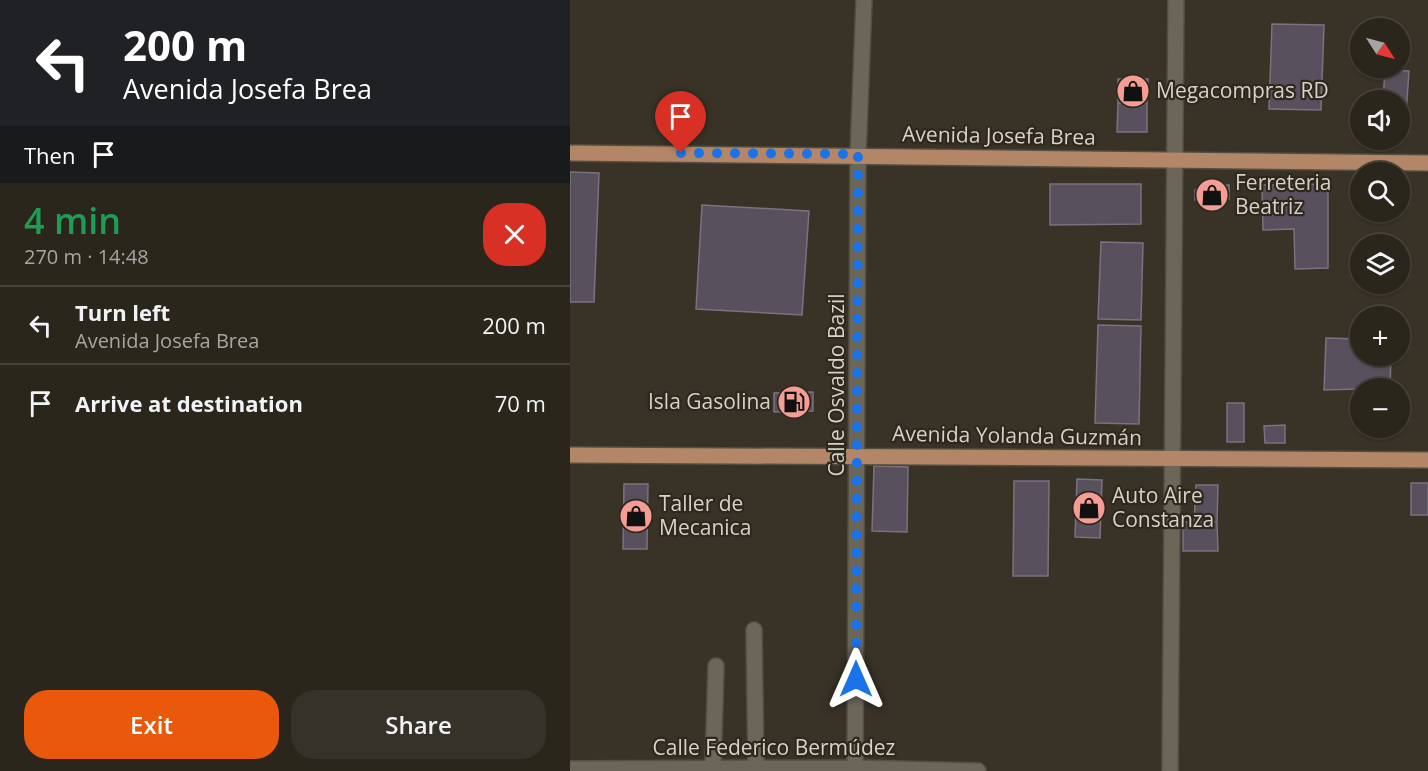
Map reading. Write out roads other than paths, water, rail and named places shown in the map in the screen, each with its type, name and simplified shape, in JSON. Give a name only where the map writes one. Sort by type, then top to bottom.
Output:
[{"type":"main road","name":"Avenida Josefa Brea","points":[[570,153],[858,154],[1175,161],[1428,163]]},
{"type":"main road","name":"Avenida Yolanda Guzmán","points":[[570,455],[1428,460]]},
{"type":"street","name":"Calle Osvaldo Bazil","points":[[855,770],[858,154],[864,0]]},
{"type":"street","points":[[1170,771],[1176,0]]},
{"type":"street","points":[[754,630],[756,768]]},
{"type":"street","points":[[713,768],[716,666]]},
{"type":"street","name":"Calle Federico Bermúdez","points":[[570,769],[756,768],[978,771]]},
{"type":"place","name":"Megacompras RD","points":[[1133,91]]},
{"type":"place","name":"Ferreteria Beatriz","points":[[1212,195]]},
{"type":"place","name":"Isla Gasolina","points":[[794,402]]},
{"type":"place","name":"Auto Aire Constanza","points":[[1089,508]]},
{"type":"place","name":"Taller de Mecanica","points":[[636,516]]}]
